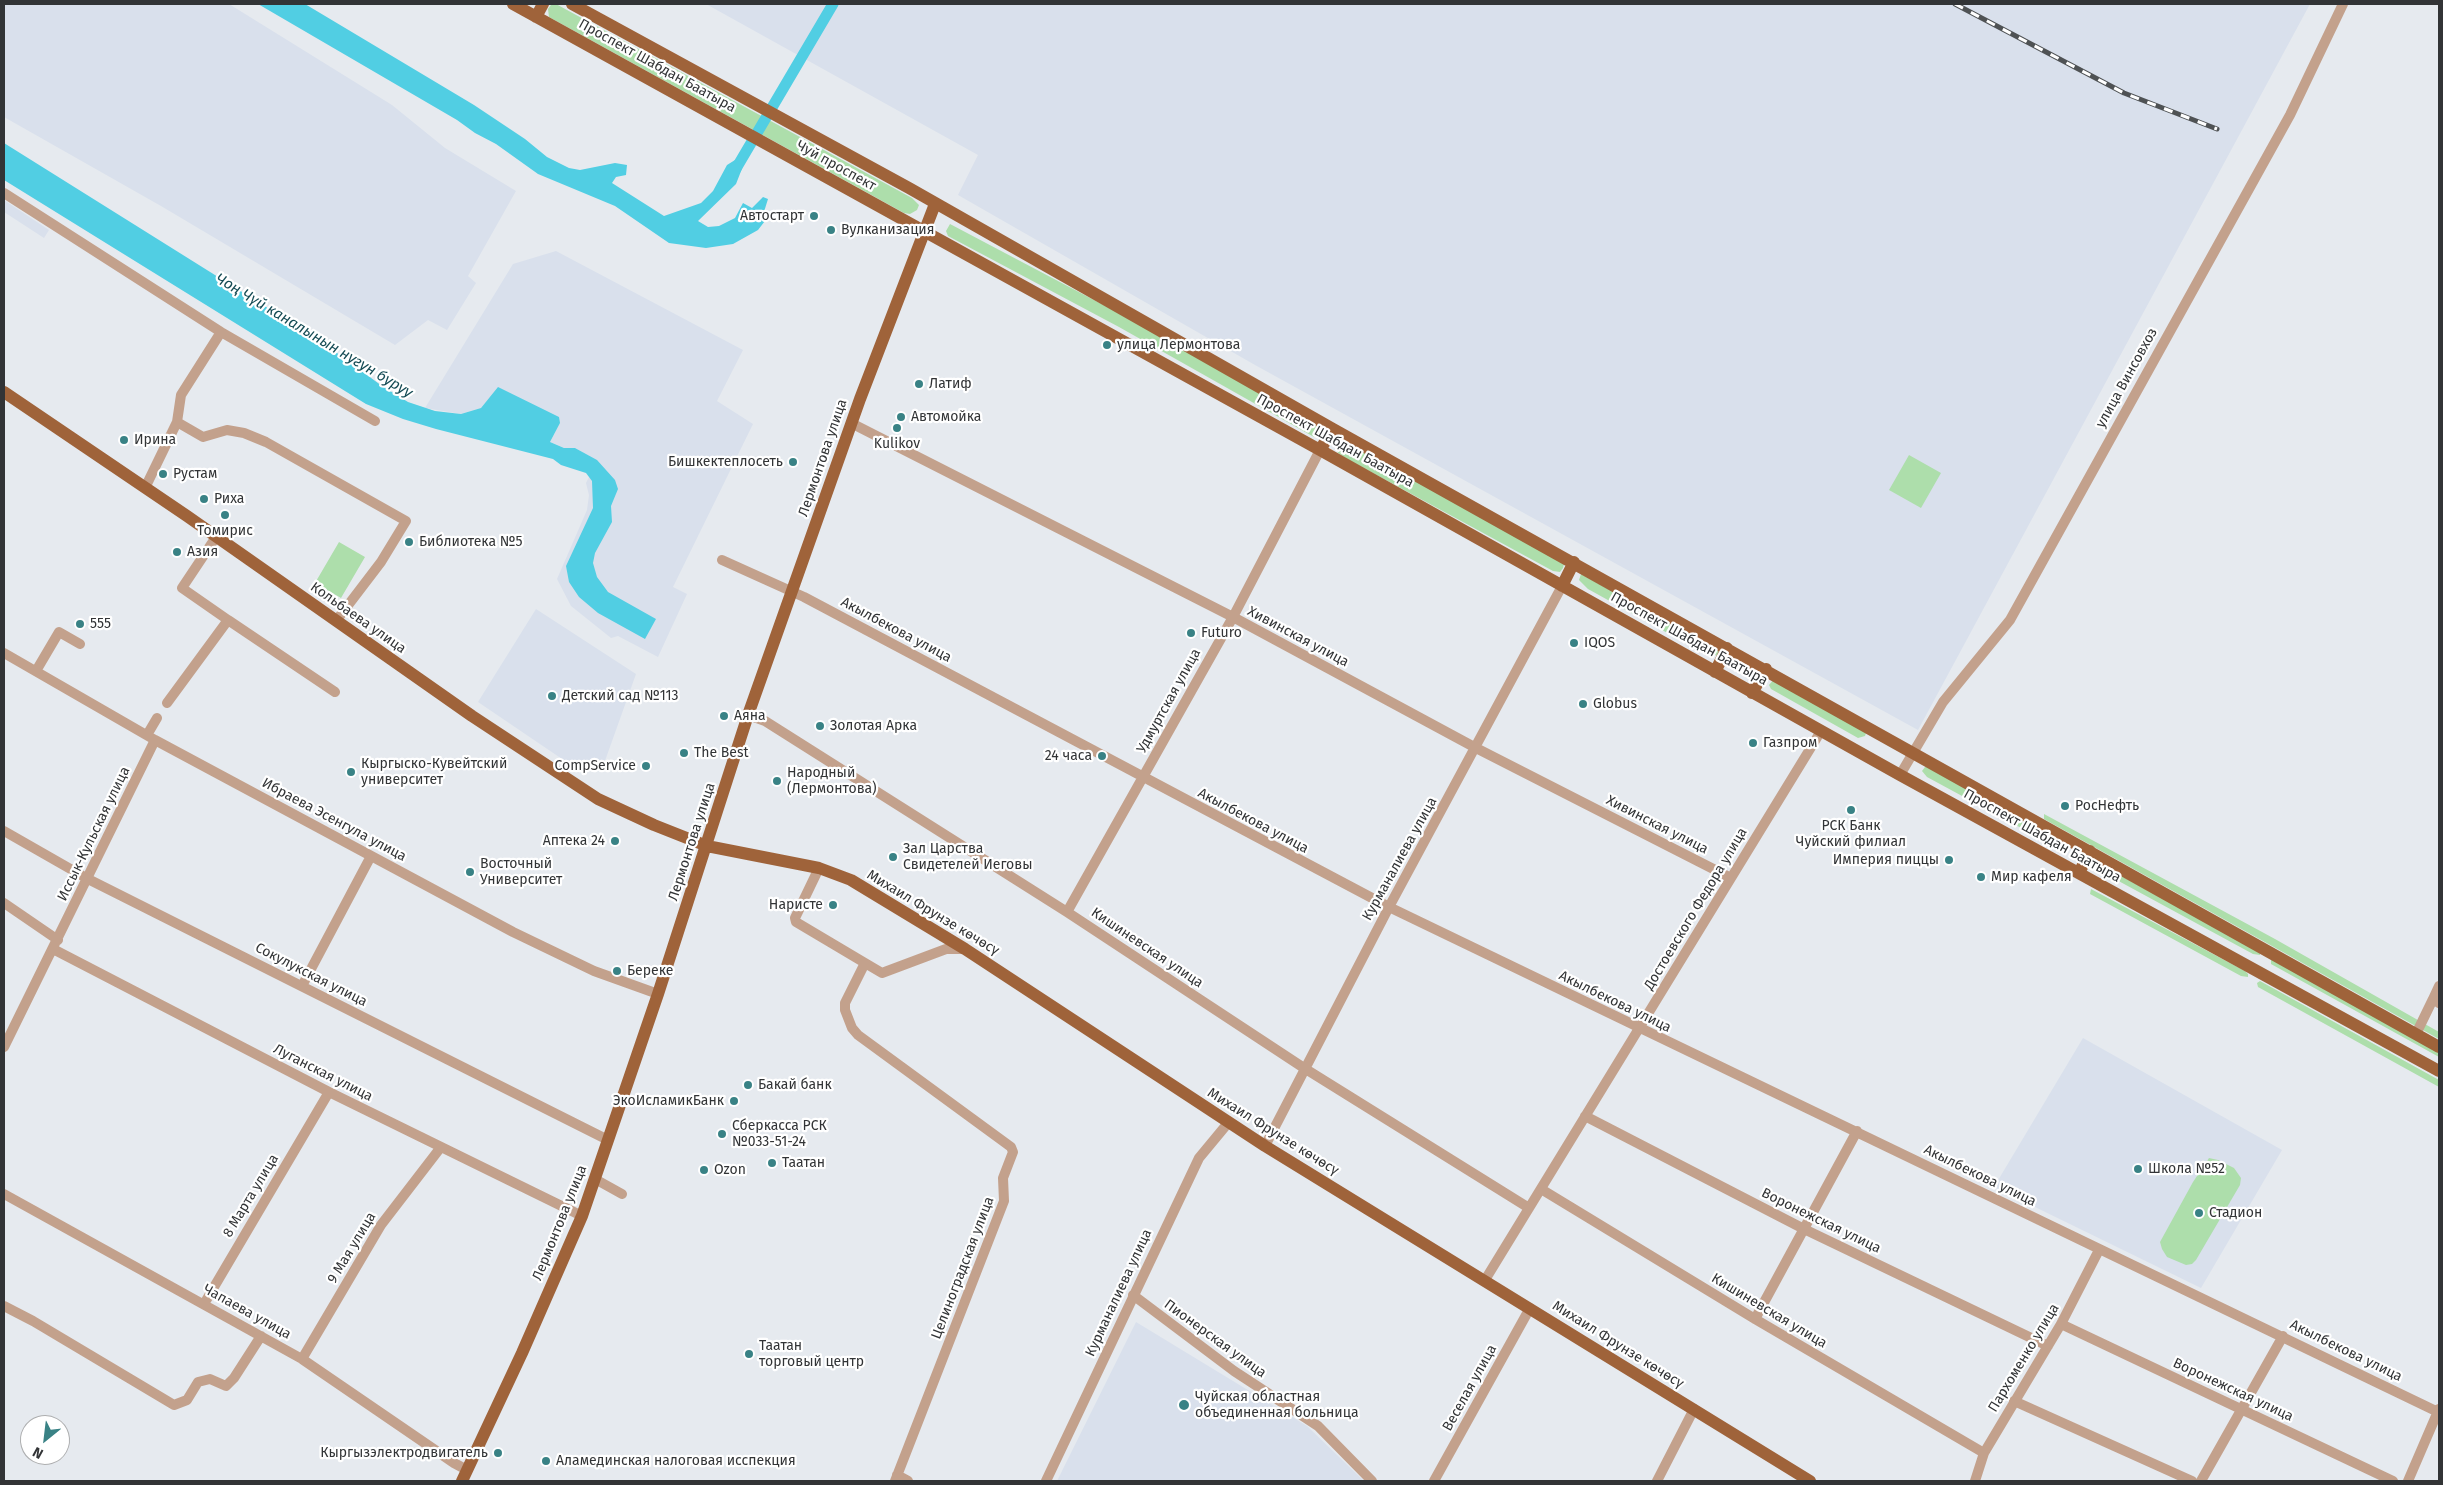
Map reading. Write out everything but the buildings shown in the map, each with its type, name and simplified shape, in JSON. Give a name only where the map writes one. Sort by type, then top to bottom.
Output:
[{"type":"main road","name":"Проспект Шабдан Баатыра","points":[[513,4],[734,126]]},
{"type":"main road","points":[[536,17],[543,4]]},
{"type":"main road","name":"Проспект Шабдан Баатыра","points":[[572,4],[748,101]]},
{"type":"main road","name":"Чуй проспект","points":[[748,101],[935,204]]},
{"type":"main road","name":"Чуй проспект","points":[[734,126],[924,231]]},
{"type":"main road","name":"Проспект Шабдан Баатыра","points":[[935,204],[1333,429],[2439,1047]]},
{"type":"main road","name":"Лермонтова улица","points":[[465,1476],[522,1353],[582,1216],[708,846],[748,715],[851,423],[935,204]]},
{"type":"main road","name":"Проспект Шабдан Баатыра","points":[[924,231],[1320,450],[1900,776],[2439,1071]]},
{"type":"main road","name":"Кольбаева улица","points":[[4,392],[336,620],[472,716],[598,799],[654,825],[708,846]]},
{"type":"main road","points":[[1320,450],[1333,429]]},
{"type":"main road","points":[[1562,586],[1574,562]]},
{"type":"main road","points":[[1715,672],[1727,648]]},
{"type":"main road","points":[[1752,693],[1766,670]]},
{"type":"main road","name":"Михаил Фрунзе көчөсү","points":[[708,846],[819,868],[851,880],[965,949],[1228,1123],[1810,1481]]},
{"type":"main road","points":[[2079,873],[2090,851]]},
{"type":"street","name":"улица Винсовхоз","points":[[1900,776],[1943,702],[2010,620],[2290,115],[2343,4]]},
{"type":"street","points":[[4,193],[221,332],[375,421]]},
{"type":"street","points":[[145,488],[177,422],[181,395],[221,332]]},
{"type":"street","points":[[177,422],[203,436],[227,430],[251,436],[406,520],[381,562],[336,620]]},
{"type":"street","name":"Хивинская улица","points":[[851,423],[1232,617],[1476,748],[1731,878]]},
{"type":"street","name":"Удмуртская улица","points":[[1067,912],[1232,617],[1320,450]]},
{"type":"street","points":[[216,537],[182,588],[335,692]]},
{"type":"street","name":"Акылбекова улица","points":[[722,560],[792,592],[1388,907],[1639,1029],[1857,1131],[2099,1250],[2439,1410]]},
{"type":"street","name":"Курманалиева улица","points":[[1265,1146],[1388,907],[1476,748],[1562,586]]},
{"type":"street","points":[[167,703],[228,620]]},
{"type":"street","points":[[36,671],[59,632],[80,644]]},
{"type":"street","name":"Ибраева Эсенгула улица","points":[[4,653],[151,738],[522,936],[594,971],[658,994]]},
{"type":"street","name":"Кишиневская улица","points":[[748,715],[765,721],[1067,912],[1304,1068],[1529,1208]]},
{"type":"street","name":"Иссык-Кульская улица","points":[[4,1047],[88,879],[151,738],[157,718]]},
{"type":"street","name":"Достоевского Федора улица","points":[[1485,1280],[1821,731]]},
{"type":"street","name":"Сокулукская улица","points":[[4,831],[88,879],[608,1140]]},
{"type":"street","points":[[302,986],[371,856]]},
{"type":"street","points":[[819,868],[795,918],[796,922],[865,963],[882,972],[946,949],[965,949]]},
{"type":"street","name":"Луганская улица","points":[[4,903],[56,945],[329,1092],[582,1216]]},
{"type":"street","name":"Целиноградская улица","points":[[865,963],[845,1003],[845,1010],[852,1028],[858,1035],[1011,1147],[1013,1152],[1003,1178],[1004,1201],[896,1478]]},
{"type":"street","points":[[2416,1034],[2436,1001],[2439,986]]},
{"type":"street","name":"8 Марта улица","points":[[204,1304],[329,1092]]},
{"type":"street","name":"Воронежская улица","points":[[1585,1116],[1804,1228],[2048,1346]]},
{"type":"street","name":"Курманалиева улица","points":[[1046,1481],[1132,1295],[1199,1158],[1228,1123]]},
{"type":"street","points":[[1755,1319],[1857,1131]]},
{"type":"street","name":"9 Мая улица","points":[[302,1359],[381,1225],[441,1147]]},
{"type":"street","points":[[595,1179],[622,1194]]},
{"type":"street","name":"Кишиневская улица","points":[[1541,1189],[1755,1319],[1984,1453]]},
{"type":"street","name":"Чапаева улица","points":[[4,1194],[302,1359],[454,1464],[465,1476]]},
{"type":"street","name":"Пархоменко улица","points":[[1975,1481],[1984,1453],[2061,1324],[2099,1250]]},
{"type":"street","name":"Пионерская улица","points":[[1132,1295],[1234,1371],[1318,1426],[1372,1481]]},
{"type":"street","points":[[4,1306],[33,1321],[174,1405],[187,1400],[198,1382],[210,1379],[226,1386],[234,1378],[261,1336]]},
{"type":"street","name":"Веселая улица","points":[[1434,1481],[1530,1308]]},
{"type":"street","name":"Воронежская улица","points":[[2061,1324],[2393,1481]]},
{"type":"street","points":[[2201,1481],[2243,1410],[2283,1336]]},
{"type":"street","points":[[2014,1401],[2192,1481]]},
{"type":"street","points":[[1657,1481],[1694,1409]]},
{"type":"street","points":[[2408,1481],[2439,1410]]},
{"type":"street","points":[[896,1478],[908,1481]]},
{"type":"shaded area","points":[[4,4],[229,4],[392,105],[445,148],[516,191],[468,276],[476,283],[447,330],[428,320],[395,345],[161,206],[4,117]]},
{"type":"shaded area","points":[[706,4],[2310,4],[1918,730],[1255,365],[958,195],[978,155]]},
{"type":"shaded area","points":[[4,200],[49,230],[44,238],[4,212]]},
{"type":"shaded area","points":[[556,251],[743,350],[717,401],[753,424],[673,587],[687,594],[658,657],[618,636],[611,638],[571,606],[557,579],[587,510],[589,495],[586,483],[597,461],[575,448],[564,448],[550,442],[560,423],[488,400],[481,408],[461,414],[425,408],[513,264]]},
{"type":"shaded area","points":[[536,609],[636,674],[601,772],[565,761],[478,702]]},
{"type":"shaded area","name":"Школа №52","points":[[2083,1038],[2282,1150],[2201,1288],[1994,1187]]},
{"type":"shaded area","name":"Чуйская областная объединенная больница","points":[[1136,1322],[1307,1426],[1364,1481],[1057,1481]]},
{"type":"green space","points":[[556,4],[912,198],[919,205],[917,210],[910,214],[904,213],[549,17],[548,9],[551,5]]},
{"type":"green space","points":[[950,224],[1147,328],[1321,428],[1322,435],[1314,437],[1119,327],[948,236],[946,231]]},
{"type":"green space","points":[[1340,439],[1564,564],[1563,568],[1560,572],[1553,571],[1349,460],[1338,453],[1336,448]]},
{"type":"green space","points":[[1909,455],[1941,473],[1921,508],[1889,490]]},
{"type":"green space","points":[[339,542],[365,557],[341,598],[315,583]]},
{"type":"green space","points":[[1581,574],[1719,650],[1717,655],[1709,656],[1588,589],[1579,580]]},
{"type":"green space","points":[[1774,679],[1866,733],[1865,736],[1858,738],[1771,689],[1769,685]]},
{"type":"green space","points":[[1925,767],[1930,767],[2063,847],[2060,849],[1927,777],[1922,771]]},
{"type":"green space","points":[[2044,814],[2275,939],[2439,1032],[2439,1039],[2044,819]]},
{"type":"green space","points":[[2105,867],[2260,952],[2260,955],[2253,954],[2102,872],[2102,869]]},
{"type":"green space","points":[[2091,889],[2245,971],[2248,977],[2241,976],[2090,894]]},
{"type":"green space","points":[[2271,959],[2439,1051],[2439,1057],[2271,964]]},
{"type":"green space","points":[[2260,981],[2439,1080],[2439,1087],[2258,987],[2257,983]]},
{"type":"green space","name":"Стадион","points":[[2209,1158],[2234,1168],[2241,1178],[2240,1185],[2196,1260],[2192,1264],[2186,1265],[2167,1257],[2160,1242],[2193,1182]]},
{"type":"water","points":[[258,4],[305,4],[474,105],[525,139],[547,157],[569,168],[580,170],[615,163],[627,165],[626,175],[616,177],[612,183],[664,216],[701,203],[713,191],[727,165],[735,160],[745,161],[736,184],[698,221],[708,227],[719,226],[735,218],[743,203],[752,208],[763,197],[768,199],[763,215],[768,217],[758,230],[733,244],[706,248],[669,243],[615,206],[538,174],[496,144],[475,133],[457,120]]},
{"type":"water","points":[[4,143],[322,342],[382,386],[408,402],[435,411],[461,414],[481,408],[498,387],[559,417],[560,423],[550,442],[564,448],[575,448],[597,460],[615,480],[618,489],[611,506],[612,522],[595,553],[593,563],[597,577],[608,592],[656,619],[645,639],[598,613],[579,597],[569,582],[566,566],[593,508],[592,481],[586,473],[561,465],[553,459],[436,429],[403,419],[366,404],[4,180]]},
{"type":"waterway","name":"Чоң Чүй каналынын нугун буруу","points":[[734,172],[833,4]]},
{"type":"railway","points":[[1955,4],[2124,93],[2217,129]]},
{"type":"place","name":"Автостарт","points":[[814,216]]},
{"type":"place","name":"Вулканизация","points":[[831,230]]},
{"type":"place","name":"улица Лермонтова","points":[[1107,345]]},
{"type":"place","name":"Латиф","points":[[919,384]]},
{"type":"place","name":"Автомойка","points":[[901,417]]},
{"type":"place","name":"Kulikov","points":[[897,428]]},
{"type":"place","name":"Ирина","points":[[124,440]]},
{"type":"place","name":"Бишкектеплосеть","points":[[793,462]]},
{"type":"place","name":"Рустам","points":[[163,474]]},
{"type":"place","name":"Риха","points":[[204,499]]},
{"type":"place","name":"Томирис","points":[[225,515]]},
{"type":"place","name":"Библиотека №5","points":[[409,542]]},
{"type":"place","name":"Азия","points":[[177,552]]},
{"type":"place","name":"555","points":[[80,624]]},
{"type":"place","name":"Futuro","points":[[1191,633]]},
{"type":"place","name":"IQOS","points":[[1574,643]]},
{"type":"place","name":"Детский сад №113","points":[[552,696]]},
{"type":"place","name":"Globus","points":[[1583,704]]},
{"type":"place","name":"Аяна","points":[[724,716]]},
{"type":"place","name":"Золотая Арка","points":[[820,726]]},
{"type":"place","name":"Газпром","points":[[1753,743]]},
{"type":"place","name":"The Best","points":[[684,753]]},
{"type":"place","name":"24 часа","points":[[1102,756]]},
{"type":"place","name":"CompService","points":[[646,766]]},
{"type":"place","name":"Кыргыско-Кувейтский университет","points":[[351,772]]},
{"type":"place","name":"Народный (Лермонтова)","points":[[777,781]]},
{"type":"place","name":"РосНефть","points":[[2065,806]]},
{"type":"place","name":"РСК Банк Чуйский филиал","points":[[1851,810]]},
{"type":"place","name":"Аптека 24","points":[[615,841]]},
{"type":"place","name":"Зал Царства Свидетелей Иеговы","points":[[893,857]]},
{"type":"place","name":"Империя пиццы","points":[[1949,860]]},
{"type":"place","name":"Восточный Университет","points":[[470,872]]},
{"type":"place","name":"Мир кафеля","points":[[1981,877]]},
{"type":"place","name":"Наристе","points":[[833,905]]},
{"type":"place","name":"Береке","points":[[617,971]]},
{"type":"place","name":"Бакай банк","points":[[748,1085]]},
{"type":"place","name":"ЭкоИсламикБанк","points":[[734,1101]]},
{"type":"place","name":"Сберкасса РСК №033-51-24","points":[[722,1134]]},
{"type":"place","name":"Таатан","points":[[772,1163]]},
{"type":"place","name":"Школа №52","points":[[2138,1169]]},
{"type":"place","name":"Ozon","points":[[704,1170]]},
{"type":"place","name":"Стадион","points":[[2199,1213]]},
{"type":"place","name":"Таатан торговый центр","points":[[749,1354]]},
{"type":"place","name":"Чуйская областная объединенная больница","points":[[1184,1405]]},
{"type":"place","name":"Кыргызэлектродвигатель","points":[[498,1453]]},
{"type":"place","name":"Аламединская налоговая исспекция","points":[[546,1461]]}]
